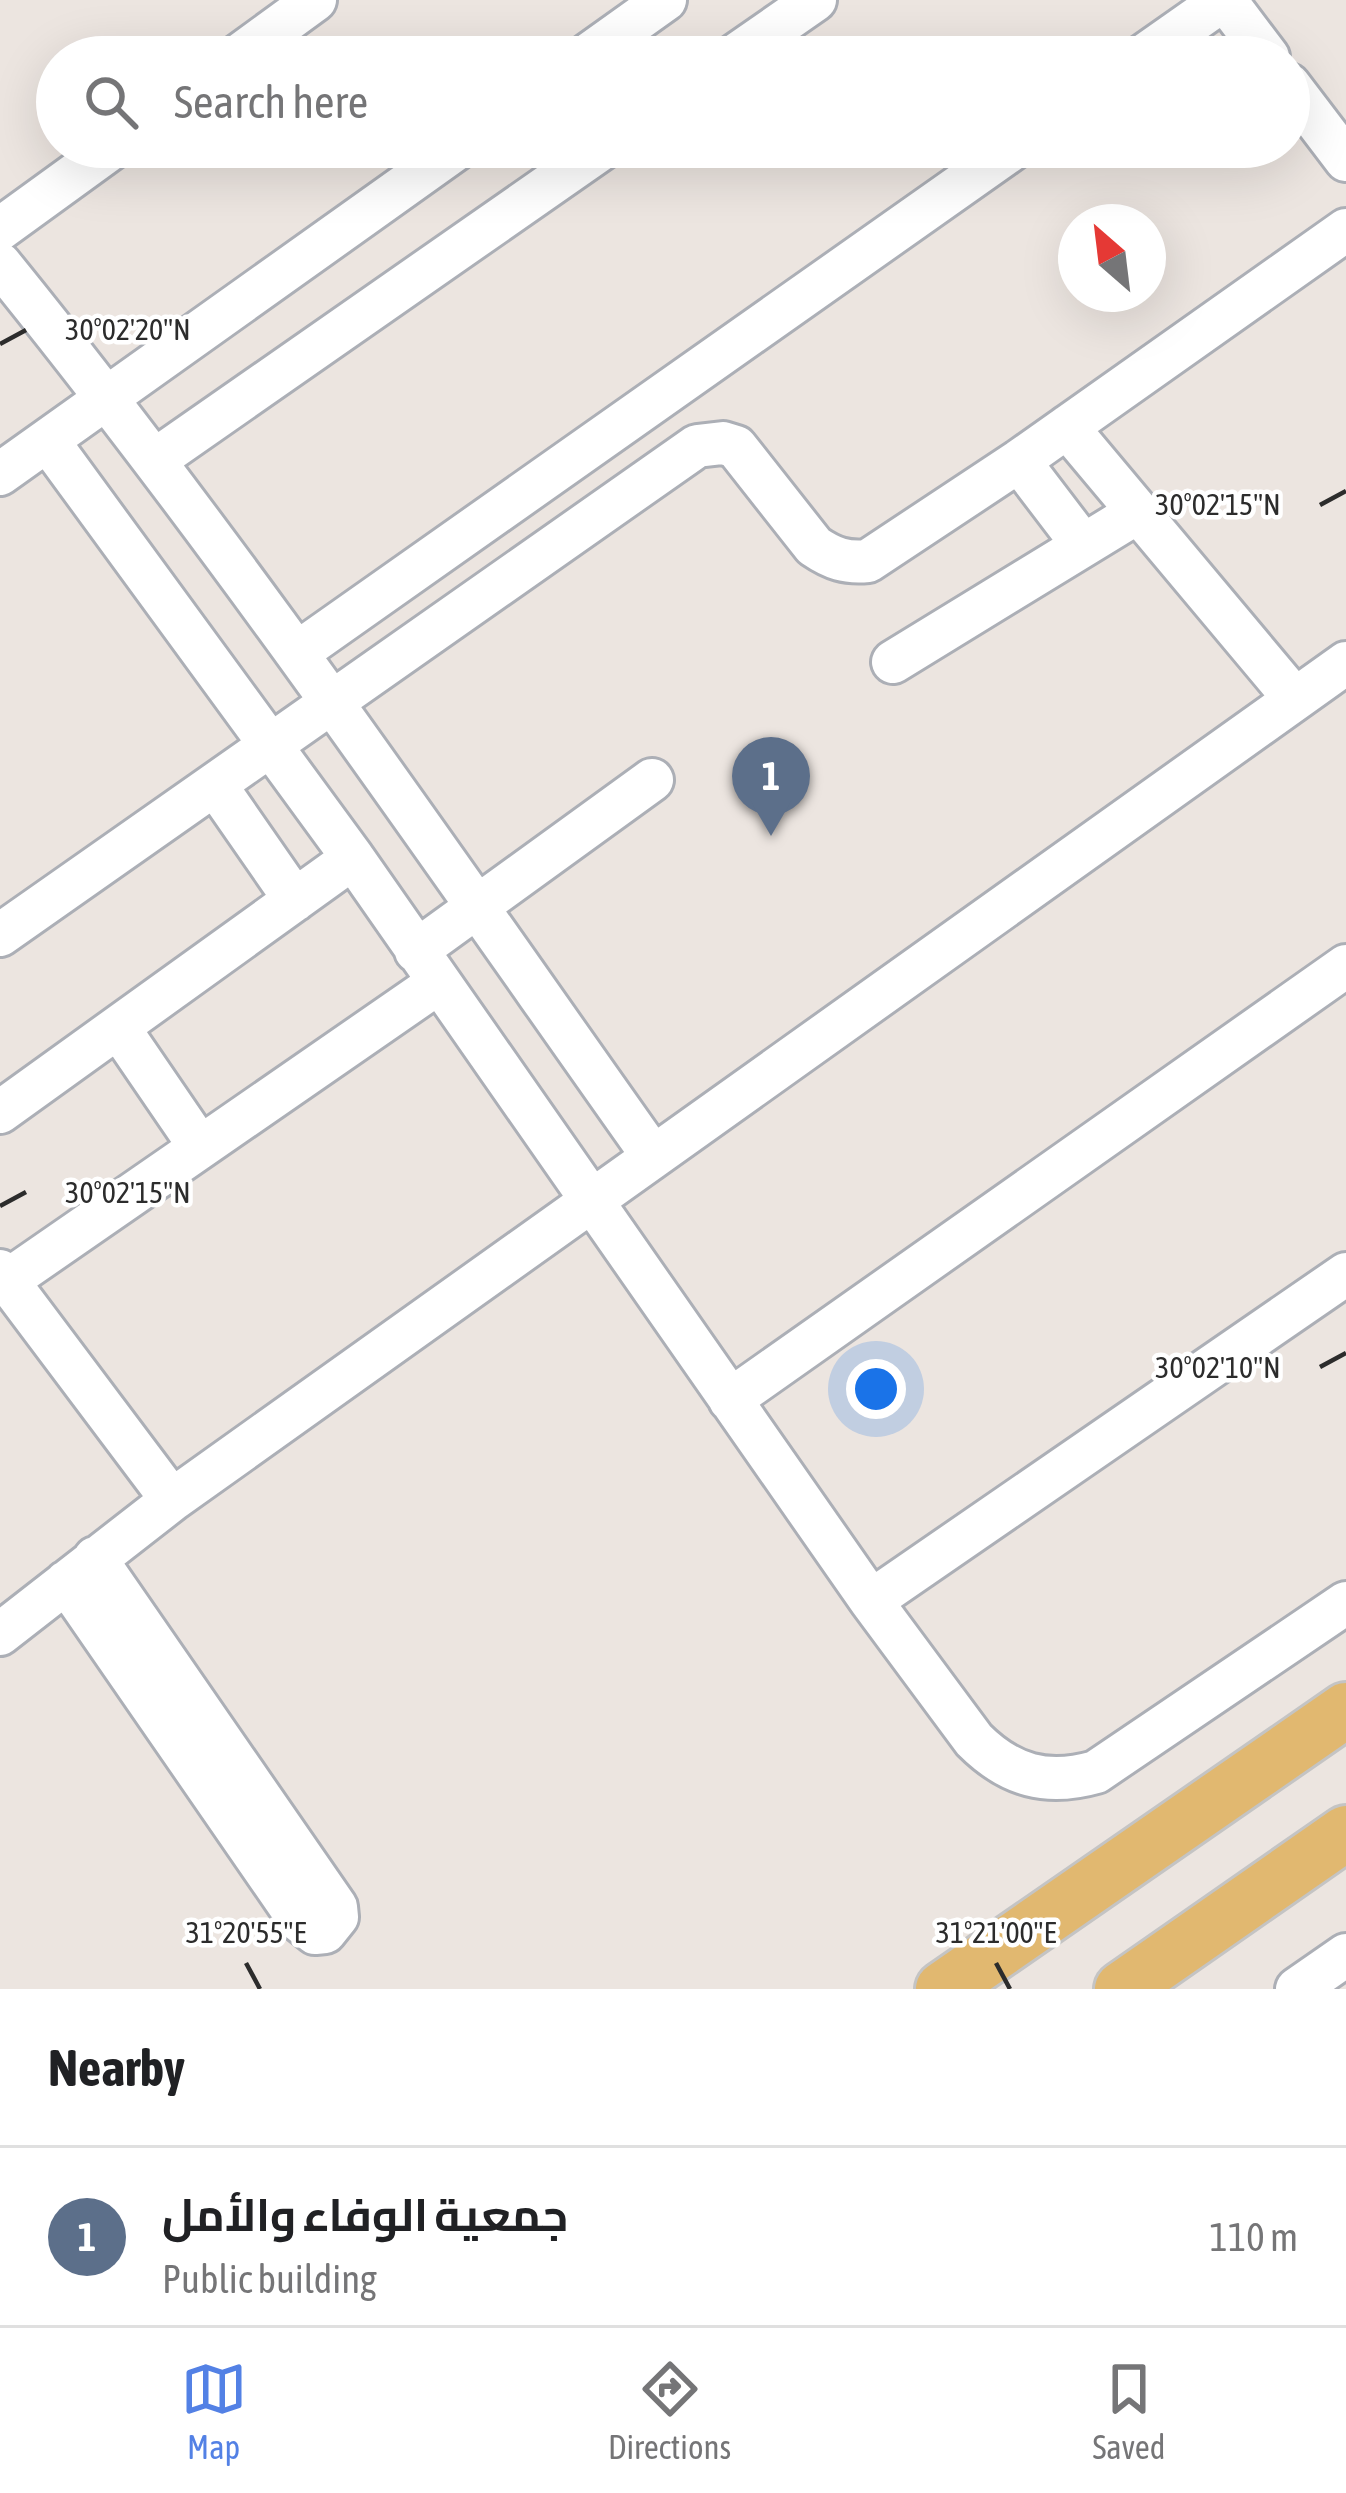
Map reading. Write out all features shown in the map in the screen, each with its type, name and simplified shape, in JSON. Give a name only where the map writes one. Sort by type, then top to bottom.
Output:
[{"type":"main road","points":[[943,1989],[1346,1710]]},
{"type":"main road","points":[[1122,1989],[1346,1833]]},
{"type":"lane","points":[[614,36],[664,0]]},
{"type":"lane","points":[[763,36],[815,0]]},
{"type":"lane","points":[[1172,36],[1224,0],[1252,36]]},
{"type":"lane","points":[[263,36],[304,3]]},
{"type":"lane","points":[[1310,113],[1346,160]]},
{"type":"lane","points":[[0,229],[84,168]]},
{"type":"lane","points":[[0,474],[430,168]]},
{"type":"lane","points":[[155,460],[574,168]]},
{"type":"lane","points":[[297,653],[985,168]]},
{"type":"lane","points":[[0,935],[697,446],[723,442],[736,448],[814,546],[830,558],[868,561],[1019,461],[1346,230]]},
{"type":"lane","points":[[0,264],[108,398],[297,653],[652,1155]]},
{"type":"lane","points":[[1067,427],[1294,698]]},
{"type":"lane","points":[[48,441],[353,858],[871,1601],[993,1759],[1043,1780],[1096,1772],[1346,1603]]},
{"type":"lane","points":[[1019,461],[1083,545]]},
{"type":"lane","points":[[893,662],[1138,512]]},
{"type":"lane","points":[[0,1634],[172,1500],[1346,663]]},
{"type":"lane","points":[[172,1500],[3,1276],[200,1147],[427,967],[476,907],[652,780]]},
{"type":"lane","points":[[216,786],[295,900]]},
{"type":"lane","points":[[0,1112],[353,858]]},
{"type":"lane","points":[[730,1400],[1346,966]]},
{"type":"lane","points":[[118,1027],[200,1147]]},
{"type":"lane","points":[[871,1601],[1346,1274]]},
{"type":"lane","points":[[80,1570],[336,1907],[337,1917],[325,1932],[315,1933],[300,1921],[80,1570]]},
{"type":"lane","points":[[1297,1989],[1346,1954]]},
{"type":"place","name":"جمعية الوفاء والأمل","points":[[771,836]]}]
